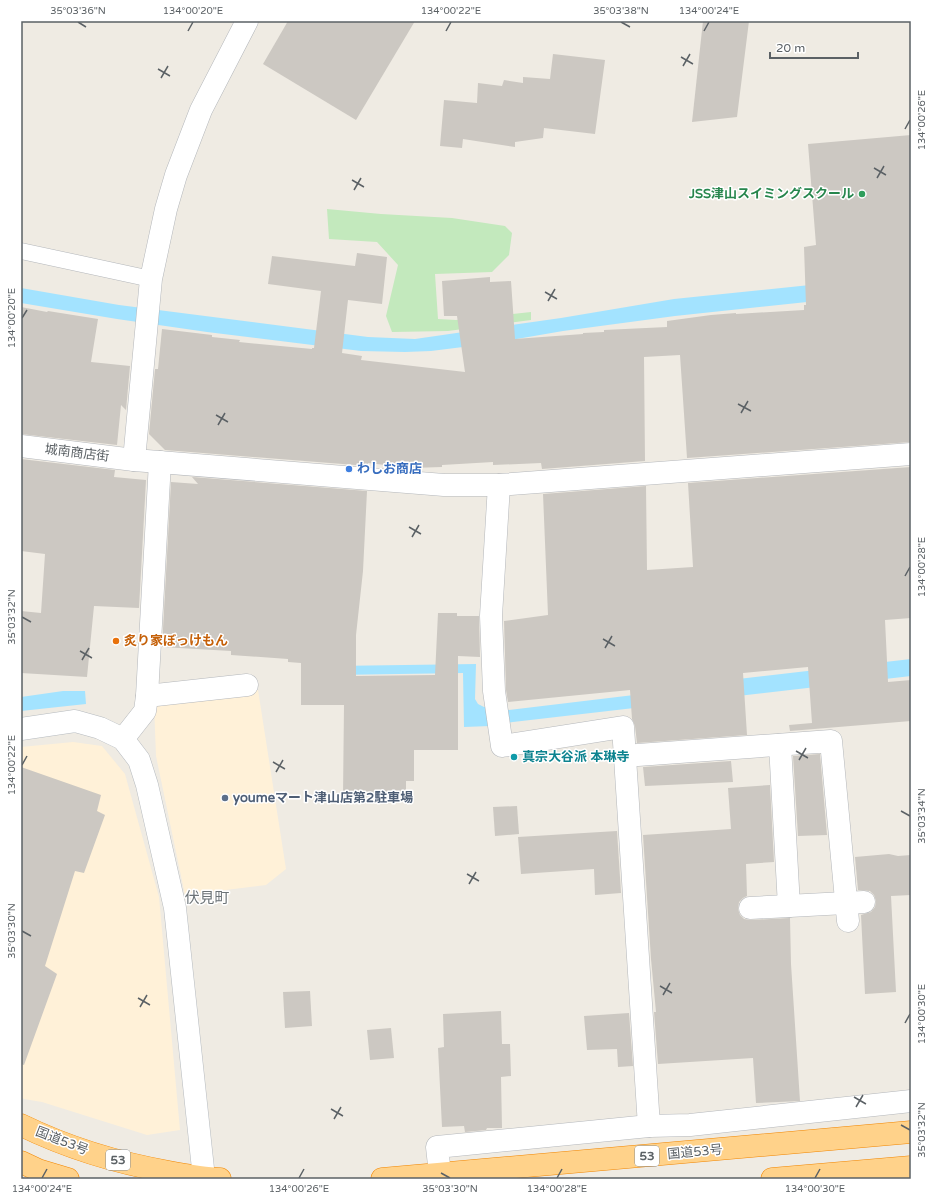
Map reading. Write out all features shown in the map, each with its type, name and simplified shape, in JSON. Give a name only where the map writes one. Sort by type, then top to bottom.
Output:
[{"type":"highway","name":"国道53号","points":[[21,1125],[50,1139],[99,1155],[148,1168],[204,1179],[220,1179]]},
{"type":"highway","name":"国道53号","points":[[382,1179],[911,1132]]},
{"type":"highway","points":[[21,1162],[38,1170],[68,1179]]},
{"type":"highway","points":[[772,1179],[911,1167]]},
{"type":"street","points":[[134,460],[151,279],[166,209],[188,142],[201,110],[247,21]]},
{"type":"street","name":"城南商店街","points":[[21,446],[134,460],[444,485],[499,485],[911,454]]},
{"type":"street","points":[[123,739],[144,711],[147,696],[160,462]]},
{"type":"street","points":[[499,485],[491,616],[494,692],[502,746],[623,727],[649,1126]]},
{"type":"street","points":[[147,696],[247,685]]},
{"type":"street","points":[[21,729],[75,721],[100,728],[123,739],[139,760],[147,786],[175,908],[204,1179]]},
{"type":"street","points":[[624,756],[831,741],[853,908],[789,906],[750,908]]},
{"type":"street","points":[[780,745],[789,906]]},
{"type":"street","points":[[440,1174],[437,1147],[649,1126],[690,1125],[911,1101]]},
{"type":"lane","points":[[21,251],[151,279]]},
{"type":"shaded area","points":[[258,690],[286,869],[266,885],[185,895],[156,756],[154,704]]},
{"type":"shaded area","points":[[73,742],[102,746],[125,774],[159,897],[180,1130],[147,1135],[42,1102],[24,1099],[21,1097],[21,747]]},
{"type":"green space","points":[[327,209],[452,218],[505,226],[512,233],[509,255],[492,272],[435,274],[438,319],[456,320],[531,312],[531,320],[448,331],[392,332],[386,316],[398,265],[377,242],[329,239]]},
{"type":"water","points":[[911,276],[911,291],[675,316],[563,331],[487,344],[431,351],[405,352],[361,351],[207,332],[21,303],[21,288],[119,305],[368,337],[415,339],[561,318],[674,299]]},
{"type":"water","points":[[911,659],[911,676],[513,722],[490,726],[464,727],[463,673],[335,675],[334,666],[476,664],[475,699],[478,704],[484,707],[489,706],[509,710],[684,689],[695,684]]},
{"type":"water","points":[[63,691],[85,691],[86,704],[21,711],[21,697]]},
{"type":"building","points":[[288,21],[415,21],[356,120],[263,64]]},
{"type":"building","points":[[703,21],[749,21],[737,117],[692,122]]},
{"type":"building","points":[[553,54],[605,60],[595,134],[544,128],[543,138],[515,142],[515,147],[463,139],[462,148],[440,146],[444,100],[477,103],[478,83],[502,86],[504,80],[523,83],[523,77],[550,79]]},
{"type":"building","points":[[911,135],[911,442],[687,458],[680,355],[644,357],[645,461],[542,469],[541,463],[493,465],[493,462],[442,465],[442,467],[411,468],[368,463],[368,466],[165,450],[149,434],[155,369],[158,369],[162,329],[212,335],[212,337],[240,340],[239,342],[314,348],[321,291],[268,284],[272,256],[355,266],[357,253],[387,257],[382,304],[348,300],[342,353],[362,356],[361,360],[465,372],[457,316],[444,316],[442,281],[490,277],[490,282],[511,281],[515,339],[604,332],[604,330],[667,327],[667,321],[711,315],[804,310],[804,305],[806,305],[804,247],[816,245],[808,144]]},
{"type":"building","points":[[21,307],[98,319],[91,362],[130,366],[126,410],[121,405],[117,445],[21,434]]},
{"type":"building","points":[[21,459],[115,470],[114,477],[146,480],[139,608],[94,606],[87,677],[21,673],[21,611],[41,613],[45,554],[21,551]]},
{"type":"building","points":[[911,467],[911,618],[885,620],[888,682],[911,680],[911,721],[790,731],[789,725],[812,723],[808,667],[743,673],[747,735],[637,743],[635,726],[632,719],[630,690],[508,702],[506,690],[504,621],[548,615],[543,494],[646,486],[647,570],[693,567],[688,483]]},
{"type":"building","points":[[192,477],[367,491],[363,571],[356,635],[356,676],[435,675],[438,613],[457,613],[457,616],[479,616],[480,657],[458,656],[458,750],[414,750],[414,781],[406,781],[406,797],[343,796],[344,705],[301,705],[301,663],[288,662],[288,659],[231,655],[231,651],[162,647],[171,482],[198,484]]},
{"type":"building","points":[[820,754],[827,835],[798,836],[793,756]]},
{"type":"building","points":[[731,761],[733,782],[645,786],[643,767]]},
{"type":"building","points":[[21,767],[101,795],[97,811],[105,815],[84,873],[75,871],[45,966],[57,974],[24,1065],[21,1064]]},
{"type":"building","points":[[770,785],[774,862],[746,864],[747,896],[739,902],[738,909],[740,915],[744,919],[790,918],[791,964],[800,1101],[756,1103],[753,1058],[658,1064],[654,1012],[656,1012],[643,835],[731,829],[728,788]]},
{"type":"building","points":[[517,806],[519,834],[495,836],[493,807]]},
{"type":"building","points":[[617,831],[621,893],[595,895],[594,869],[521,874],[518,837]]},
{"type":"building","points":[[889,854],[898,856],[911,855],[911,895],[891,896],[896,992],[865,994],[861,915],[871,912],[875,907],[876,901],[874,895],[870,891],[858,890],[855,857]]},
{"type":"building","points":[[310,991],[312,1026],[285,1028],[283,992]]},
{"type":"building","points":[[501,1011],[502,1044],[510,1044],[511,1076],[501,1077],[502,1128],[487,1128],[486,1130],[465,1132],[464,1126],[442,1127],[438,1048],[444,1047],[443,1014]]},
{"type":"building","points":[[629,1013],[633,1066],[618,1067],[617,1049],[587,1050],[584,1016]]},
{"type":"building","points":[[391,1028],[394,1058],[370,1060],[367,1030]]},
{"type":"place","name":"JSS津山スイミングスクール","points":[[862,194]]},
{"type":"place","name":"わしお商店","points":[[349,469]]},
{"type":"place","name":"炙り家ぼっけもん","points":[[116,641]]},
{"type":"place","name":"真宗大谷派 本琳寺","points":[[514,757]]},
{"type":"place","name":"youmeマート津山店第2駐車場","points":[[225,798]]},
{"type":"district","name":"伏見町","points":[[207,898]]}]
